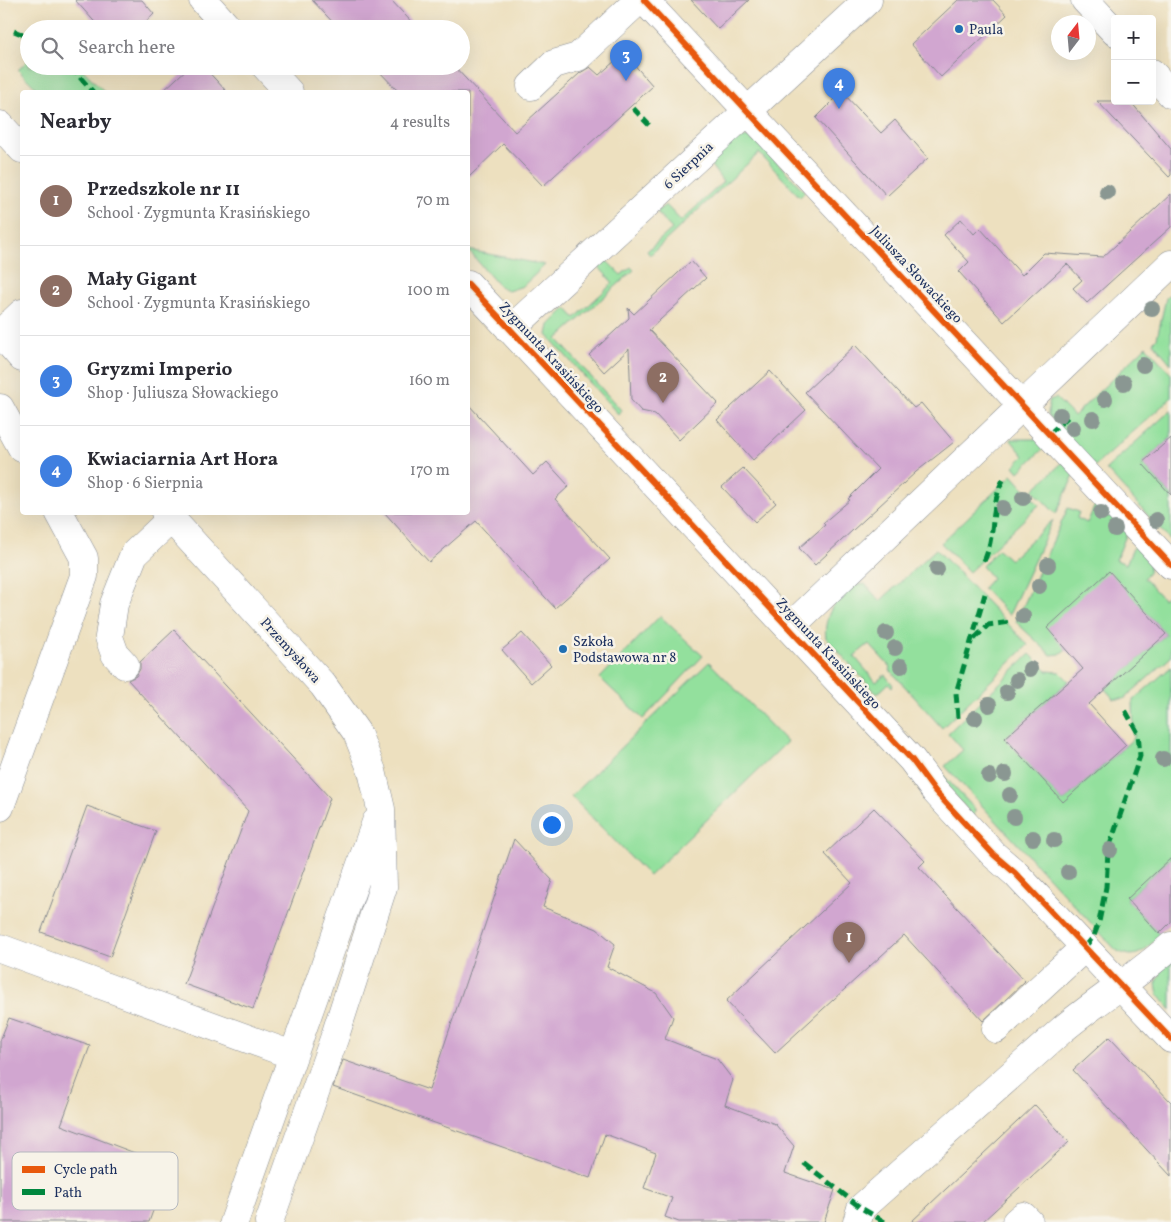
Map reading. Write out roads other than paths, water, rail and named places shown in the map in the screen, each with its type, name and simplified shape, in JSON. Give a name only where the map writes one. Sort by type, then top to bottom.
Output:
[{"type":"street","points":[[203,0],[221,20]]},
{"type":"street","points":[[531,86],[554,64],[578,57],[639,0]]},
{"type":"street","name":"Juliusza Słowackiego","points":[[644,0],[1171,565]]},
{"type":"street","name":"6 Sierpnia","points":[[510,330],[868,0]]},
{"type":"street","points":[[1085,0],[1111,28]]},
{"type":"street","points":[[273,75],[287,90]]},
{"type":"street","points":[[1156,77],[1171,94]]},
{"type":"street","points":[[0,125],[20,147]]},
{"type":"street","points":[[790,628],[1171,264]]},
{"type":"street","name":"Zygmunta Krasińskiego","points":[[470,286],[912,760],[929,784],[989,850],[1015,873],[1171,1039]]},
{"type":"street","points":[[20,315],[0,334],[20,356]]},
{"type":"street","points":[[0,807],[84,576],[84,558],[60,515]]},
{"type":"street","points":[[125,665],[115,654],[109,637],[114,604],[134,554],[168,516]]},
{"type":"street","name":"Przemysłowa","points":[[168,516],[323,685],[357,733],[372,771],[381,809],[383,887],[341,1018],[269,1222]]},
{"type":"street","points":[[234,1222],[381,809]]},
{"type":"street","points":[[857,1222],[861,1208],[1063,1029],[1091,1005],[1150,965],[1171,946]]},
{"type":"street","points":[[996,1028],[1085,947]]},
{"type":"street","points":[[0,948],[292,1055]]},
{"type":"street","points":[[1016,1222],[1023,1216],[1029,1222]]},
{"type":"place","name":"Paula","points":[[959,29]]},
{"type":"place","name":"Gryzmi Imperio","points":[[626,81]]},
{"type":"place","name":"Kwiaciarnia Art Hora","points":[[839,109]]},
{"type":"place","name":"Mały Gigant","points":[[663,403]]},
{"type":"place","name":"Szkoła Podstawowa nr 8","points":[[563,649]]},
{"type":"place","name":"Przedszkole nr 11","points":[[849,963]]}]
